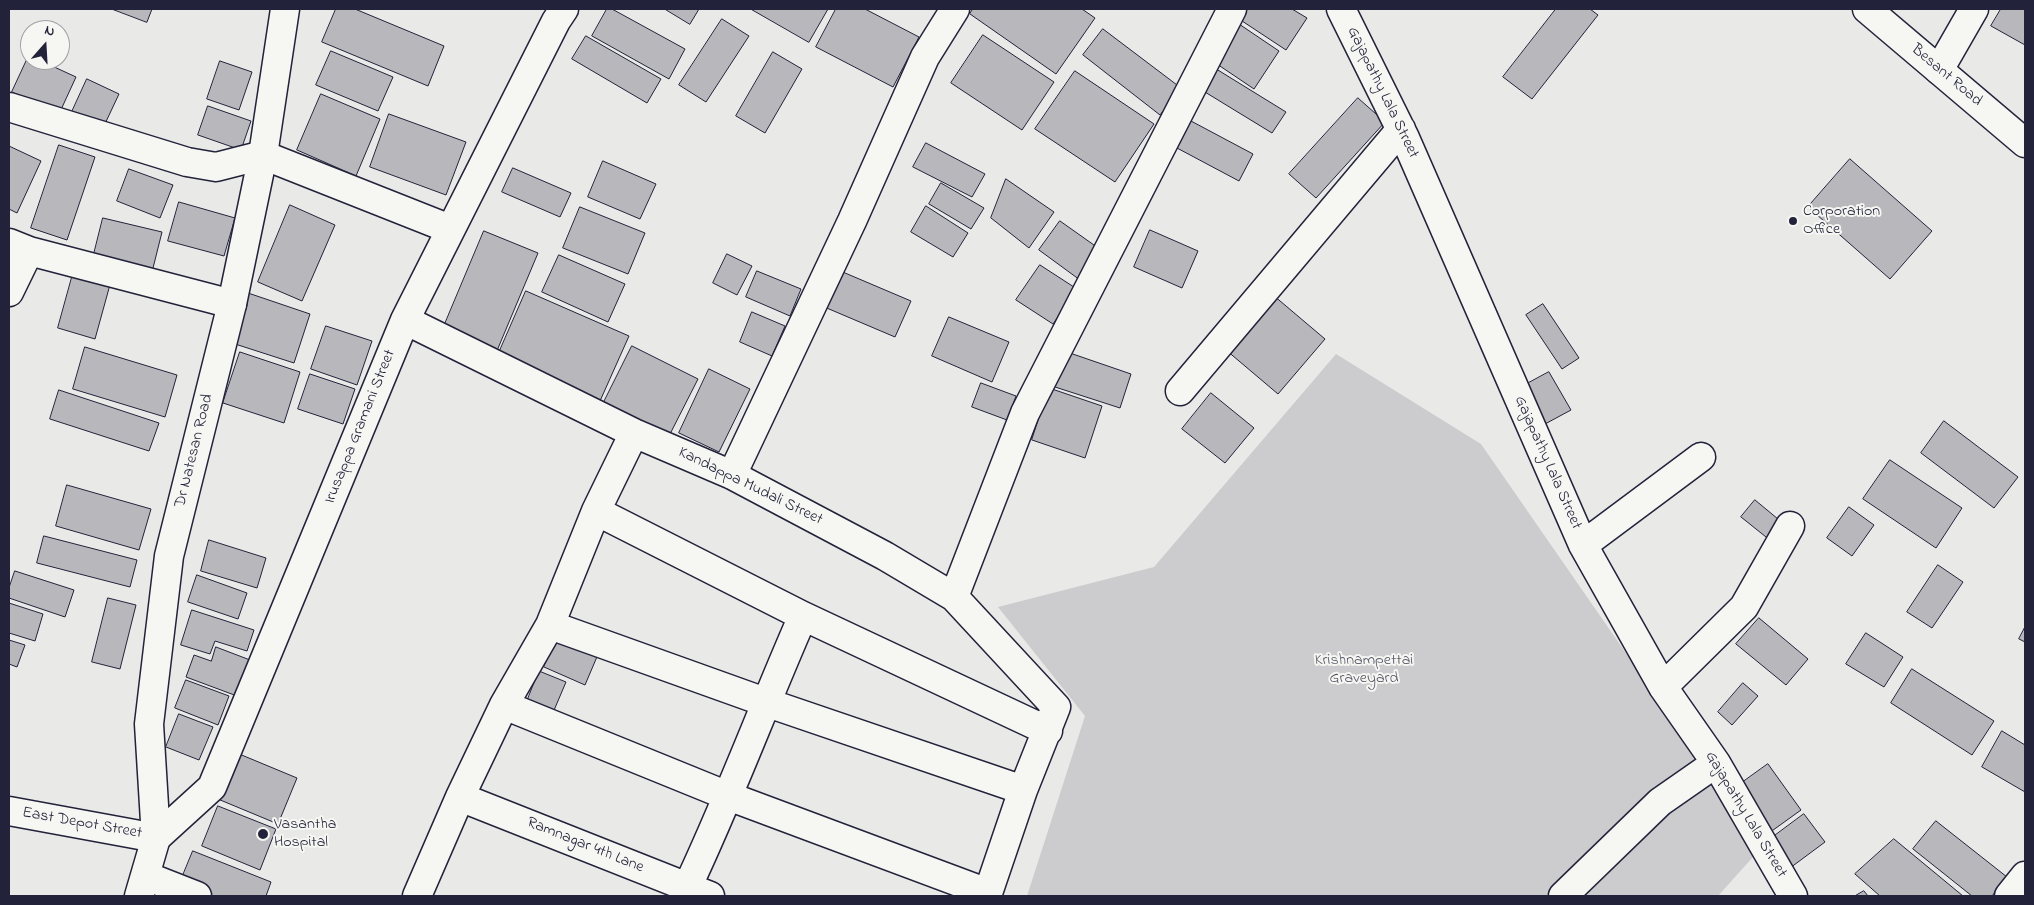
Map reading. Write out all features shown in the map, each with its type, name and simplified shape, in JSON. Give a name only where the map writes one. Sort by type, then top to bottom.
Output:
[{"type":"street","name":"Dr Natesan Road","points":[[142,886],[156,838],[150,724],[168,564],[232,304],[263,155],[285,9]]},
{"type":"street","name":"Irusappa Gramani Street","points":[[156,838],[212,787],[405,320],[556,21],[564,9]]},
{"type":"street","points":[[732,475],[852,221],[924,57],[954,9]]},
{"type":"street","points":[[954,597],[1025,413],[1232,9]]},
{"type":"street","name":"Gajapathy Lala Street","points":[[1341,9],[1400,129],[1583,545],[1663,687],[1716,763],[1793,896]]},
{"type":"street","name":"Besant Road","points":[[1867,9],[2025,143]]},
{"type":"street","points":[[1938,70],[1974,9]]},
{"type":"street","points":[[9,107],[187,162],[206,166],[216,167],[263,155],[450,229]]},
{"type":"street","points":[[1180,391],[1400,129]]},
{"type":"street","points":[[9,292],[19,247],[232,304]]},
{"type":"street","name":"Kandappa Mudali Street","points":[[405,320],[634,433],[732,475],[885,556],[954,597],[1052,719]]},
{"type":"street","points":[[426,894],[460,797],[504,705],[550,625],[596,511],[634,433]]},
{"type":"street","points":[[1583,545],[1701,457]]},
{"type":"street","points":[[504,705],[728,796],[988,895],[1023,790],[1052,719],[803,616],[596,511]]},
{"type":"street","points":[[1663,687],[1744,607],[1790,526]]},
{"type":"street","points":[[693,893],[765,702],[803,616]]},
{"type":"street","points":[[550,625],[765,702],[1023,790]]},
{"type":"street","points":[[1563,896],[1660,802],[1716,763]]},
{"type":"street","name":"Ramnagar 4th Lane","points":[[460,797],[693,893]]},
{"type":"street","name":"East Depot Street","points":[[9,810],[156,838]]},
{"type":"street","points":[[2009,896],[2025,876]]},
{"type":"street","points":[[142,886],[197,896]]},
{"type":"green space","name":"Krishnampettai Graveyard","points":[[1336,354],[1481,444],[1761,848],[1718,896],[1027,896],[1085,716],[998,607],[1154,567]]},
{"type":"building","points":[[112,9],[152,9],[147,22]]},
{"type":"building","points":[[336,9],[355,9],[444,46],[428,86],[322,42]]},
{"type":"building","points":[[607,9],[612,9],[685,49],[669,79],[592,36]]},
{"type":"building","points":[[665,9],[699,9],[690,24]]},
{"type":"building","points":[[751,9],[828,9],[809,42]]},
{"type":"building","points":[[836,9],[865,9],[919,37],[893,87],[816,47]]},
{"type":"building","points":[[973,9],[1082,9],[1095,18],[1056,74],[970,14]]},
{"type":"building","points":[[1241,9],[1292,9],[1307,18],[1286,50],[1236,17]]},
{"type":"building","points":[[1556,9],[1590,9],[1598,15],[1532,99],[1503,77]]},
{"type":"building","points":[[2001,9],[2025,9],[2025,45],[1991,26]]},
{"type":"building","points":[[722,19],[749,36],[706,102],[679,85]]},
{"type":"building","points":[[1236,22],[1279,51],[1254,89],[1211,60]]},
{"type":"building","points":[[1103,29],[1181,88],[1160,115],[1083,55]]},
{"type":"building","points":[[983,35],[1054,82],[1022,130],[951,83]]},
{"type":"building","points":[[586,36],[661,79],[647,103],[572,59]]},
{"type":"building","points":[[331,51],[393,77],[378,111],[316,85]]},
{"type":"building","points":[[773,52],[802,69],[765,133],[736,116]]},
{"type":"building","points":[[220,61],[252,72],[239,110],[207,99]]},
{"type":"building","points":[[1213,67],[1286,112],[1272,133],[1200,89]]},
{"type":"building","points":[[22,70],[61,70],[76,77],[59,114],[12,92]]},
{"type":"building","points":[[1075,71],[1154,124],[1115,182],[1035,129]]},
{"type":"building","points":[[87,79],[119,94],[103,128],[71,114]]},
{"type":"building","points":[[321,94],[380,119],[356,176],[297,150]]},
{"type":"building","points":[[1358,98],[1385,122],[1316,198],[1289,174]]},
{"type":"building","points":[[208,106],[251,121],[241,150],[198,135]]},
{"type":"building","points":[[389,114],[466,142],[446,195],[370,167]]},
{"type":"building","points":[[1191,121],[1253,154],[1239,181],[1177,148]]},
{"type":"building","points":[[926,143],[985,174],[972,197],[913,167]]},
{"type":"building","points":[[59,145],[95,157],[67,240],[31,228]]},
{"type":"building","points":[[9,146],[41,161],[17,213],[9,209]]},
{"type":"building","points":[[1850,159],[1932,231],[1890,279],[1808,207]]},
{"type":"building","points":[[603,161],[656,184],[640,219],[588,197]]},
{"type":"building","points":[[513,168],[571,193],[560,217],[502,192]]},
{"type":"building","points":[[129,169],[173,185],[160,218],[117,201]]},
{"type":"building","points":[[1006,179],[1054,212],[1029,248],[991,218]]},
{"type":"building","points":[[941,183],[984,208],[971,229],[929,204]]},
{"type":"building","points":[[179,202],[235,218],[224,256],[168,241]]},
{"type":"building","points":[[290,205],[335,225],[302,301],[258,282]]},
{"type":"building","points":[[926,206],[968,233],[953,257],[911,232]]},
{"type":"building","points":[[580,207],[645,233],[628,274],[563,248]]},
{"type":"building","points":[[103,218],[162,232],[152,272],[93,258]]},
{"type":"building","points":[[1060,221],[1101,250],[1080,280],[1039,250]]},
{"type":"building","points":[[1150,230],[1198,251],[1182,288],[1134,267]]},
{"type":"building","points":[[484,231],[538,253],[496,353],[442,331]]},
{"type":"building","points":[[727,254],[752,266],[737,295],[713,283]]},
{"type":"building","points":[[559,255],[625,284],[608,322],[542,292]]},
{"type":"building","points":[[1040,265],[1077,289],[1053,324],[1016,300]]},
{"type":"building","points":[[74,270],[111,281],[95,339],[58,328]]},
{"type":"building","points":[[838,270],[911,301],[895,337],[822,306]]},
{"type":"building","points":[[757,271],[801,289],[790,316],[746,297]]},
{"type":"building","points":[[526,291],[629,336],[600,401],[498,355]]},
{"type":"building","points":[[248,293],[310,314],[294,363],[232,343]]},
{"type":"building","points":[[1273,295],[1325,339],[1278,394],[1226,350]]},
{"type":"building","points":[[1543,304],[1579,358],[1562,369],[1526,315]]},
{"type":"building","points":[[752,312],[785,326],[772,356],[740,342]]},
{"type":"building","points":[[949,317],[1009,342],[992,382],[932,356]]},
{"type":"building","points":[[326,326],[372,341],[357,385],[311,369]]},
{"type":"building","points":[[632,346],[698,379],[668,438],[602,406]]},
{"type":"building","points":[[85,347],[177,375],[165,417],[73,389]]},
{"type":"building","points":[[1064,351],[1131,374],[1120,408],[1052,386]]},
{"type":"building","points":[[240,352],[300,372],[284,423],[223,403]]},
{"type":"building","points":[[709,369],[750,389],[719,452],[679,433]]},
{"type":"building","points":[[1549,372],[1571,410],[1545,424],[1523,386]]},
{"type":"building","points":[[310,374],[355,389],[343,424],[298,409]]},
{"type":"building","points":[[981,383],[1016,396],[1007,420],[972,407]]},
{"type":"building","points":[[1049,388],[1102,406],[1085,458],[1032,440]]},
{"type":"building","points":[[59,390],[159,423],[149,451],[50,419]]},
{"type":"building","points":[[1211,393],[1254,428],[1225,463],[1182,429]]},
{"type":"building","points":[[1944,421],[2018,477],[1994,508],[1921,453]]},
{"type":"building","points":[[1890,460],[1962,508],[1936,548],[1863,499]]},
{"type":"building","points":[[67,485],[151,509],[139,550],[56,526]]},
{"type":"building","points":[[1755,500],[1784,524],[1771,541],[1741,517]]},
{"type":"building","points":[[1849,507],[1874,525],[1852,556],[1827,538]]},
{"type":"building","points":[[44,536],[137,560],[130,587],[37,563]]},
{"type":"building","points":[[209,540],[266,558],[257,588],[201,571]]},
{"type":"building","points":[[1938,565],[1963,582],[1932,628],[1907,612]]},
{"type":"building","points":[[15,571],[74,590],[65,617],[9,598],[9,588]]},
{"type":"building","points":[[197,575],[247,593],[238,619],[188,602]]},
{"type":"building","points":[[108,598],[136,605],[120,669],[92,662]]},
{"type":"building","points":[[9,603],[43,614],[35,641],[9,633]]},
{"type":"building","points":[[192,610],[254,630],[247,651],[215,641],[210,654],[181,645]]},
{"type":"building","points":[[1759,618],[1808,659],[1786,685],[1736,644]]},
{"type":"building","points":[[2025,627],[2025,642],[2019,639]]},
{"type":"building","points":[[1866,633],[1903,657],[1884,687],[1846,664]]},
{"type":"building","points":[[558,635],[599,652],[585,685],[544,667]]},
{"type":"building","points":[[9,640],[25,645],[17,667],[9,664]]},
{"type":"building","points":[[216,647],[250,660],[237,696],[186,677],[194,655],[211,661]]},
{"type":"building","points":[[1912,669],[1994,721],[1972,755],[1891,703]]},
{"type":"building","points":[[539,671],[566,682],[552,715],[526,704]]},
{"type":"building","points":[[186,680],[229,696],[218,725],[175,708]]},
{"type":"building","points":[[1743,683],[1758,696],[1732,725],[1718,712]]},
{"type":"building","points":[[179,714],[213,727],[199,760],[166,747]]},
{"type":"building","points":[[2002,731],[2025,745],[2025,792],[1982,767]]},
{"type":"building","points":[[232,751],[297,778],[278,824],[213,797]]},
{"type":"building","points":[[1768,764],[1801,810],[1769,833],[1736,787]]},
{"type":"building","points":[[218,806],[276,829],[260,870],[202,846]]},
{"type":"building","points":[[1804,814],[1825,842],[1790,868],[1769,840]]},
{"type":"building","points":[[1936,821],[2007,877],[1992,896],[1972,896],[1913,849]]},
{"type":"building","points":[[1894,839],[1963,896],[1880,896],[1855,874]]},
{"type":"building","points":[[193,851],[271,882],[266,896],[208,896],[179,885]]},
{"type":"building","points":[[1864,891],[1868,896],[1855,896]]},
{"type":"place","name":"Corporation Office","points":[[1793,221]]},
{"type":"place","name":"Vasantha Hospital","points":[[263,834]]}]
